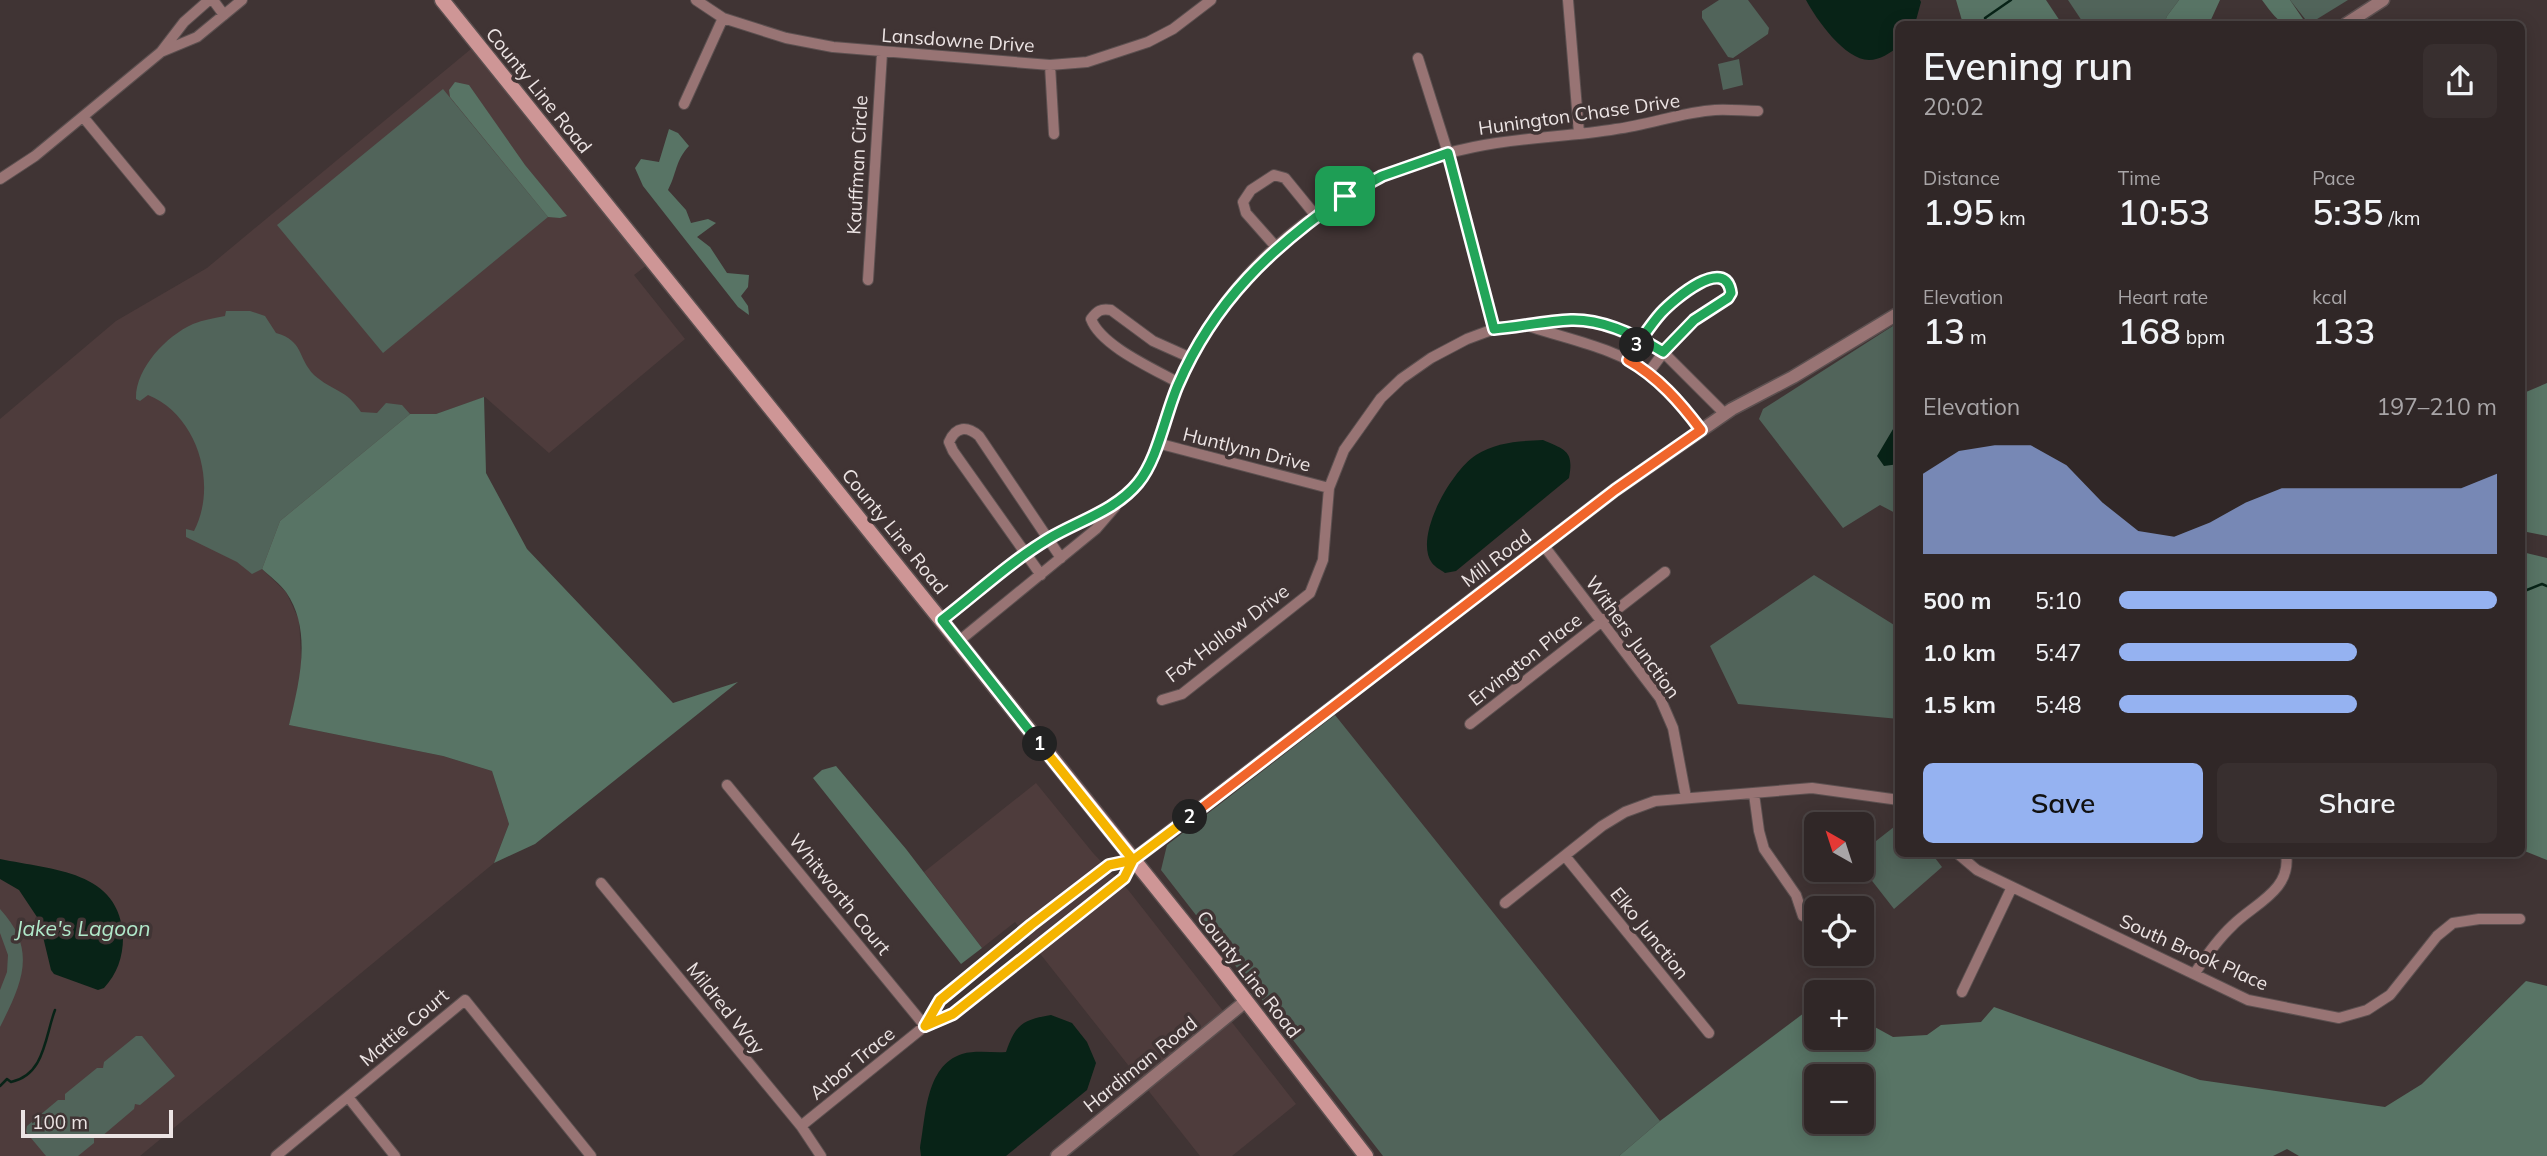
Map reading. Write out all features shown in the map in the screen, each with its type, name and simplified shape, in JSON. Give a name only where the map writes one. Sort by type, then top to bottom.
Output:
[{"type":"main road","name":"County Line Road","points":[[443,0],[1247,1001],[1366,1156]]},
{"type":"street","points":[[0,178],[35,156],[84,118],[161,52],[184,22],[211,0],[224,15]]},
{"type":"street","points":[[161,52],[197,37],[242,0]]},
{"type":"street","name":"Lansdowne Drive","points":[[696,0],[723,18],[786,38],[833,47],[1051,65],[1087,62],[1148,42],[1173,29],[1211,0]]},
{"type":"street","points":[[1568,0],[1579,133]]},
{"type":"street","points":[[2351,21],[2383,0]]},
{"type":"street","points":[[684,104],[723,18]]},
{"type":"street","name":"Kauffman Circle","points":[[868,280],[882,53]]},
{"type":"street","points":[[1418,58],[1448,153],[1494,329]]},
{"type":"street","points":[[1051,65],[1054,134]]},
{"type":"street","name":"Hunington Chase Drive","points":[[942,620],[1027,554],[1118,503],[1139,482],[1150,463],[1179,383],[1222,307],[1261,262],[1316,216],[1345,196],[1382,176],[1448,153],[1514,140],[1616,130],[1714,110],[1758,111]]},
{"type":"street","points":[[84,118],[160,210]]},
{"type":"street","points":[[1277,248],[1246,213],[1243,202],[1251,190],[1274,175],[1285,178],[1316,216]]},
{"type":"street","points":[[1628,360],[1662,312],[1685,292],[1713,278],[1721,277],[1727,282],[1731,293],[1728,298],[1694,320],[1648,372]]},
{"type":"street","points":[[1179,383],[1134,359],[1094,328],[1091,319],[1096,312],[1111,310],[1153,341],[1191,358]]},
{"type":"street","name":"Mill Road","points":[[1133,860],[1615,490],[1725,414],[1793,377],[1895,315]]},
{"type":"street","name":"Fox Hollow Drive","points":[[1162,700],[1182,694],[1310,593],[1323,560],[1329,488],[1344,450],[1381,398],[1401,379],[1431,358],[1467,339],[1494,329],[1571,320],[1591,321],[1642,339],[1663,352],[1725,414]]},
{"type":"street","name":"Fox Hollow Drive","points":[[1528,326],[1603,349],[1648,372],[1668,390],[1701,430]]},
{"type":"street","points":[[1041,575],[973,483],[953,451],[949,442],[956,431],[971,429],[979,436],[1061,558]]},
{"type":"street","name":"Huntlynn Drive","points":[[1157,443],[1329,488]]},
{"type":"street","points":[[959,641],[1096,529],[1118,503]]},
{"type":"street","name":"Withers Junction","points":[[1544,546],[1651,686],[1669,717],[1677,741],[1686,797]]},
{"type":"street","name":"Ervington Place","points":[[1470,724],[1665,572]]},
{"type":"street","name":"Whitworth Court","points":[[727,785],[925,1026]]},
{"type":"street","points":[[1505,903],[1625,812],[1656,801],[1812,788],[1895,799]]},
{"type":"street","points":[[1754,794],[1764,849],[1796,895],[1803,916]]},
{"type":"street","name":"Elko Junction","points":[[1564,856],[1709,1033]]},
{"type":"street","name":"South Brook Place","points":[[1962,857],[1977,870],[2248,1000],[2339,1018],[2367,1010],[2390,995],[2437,936],[2453,923],[2479,919],[2520,919]]},
{"type":"street","points":[[2195,973],[2231,926],[2279,887],[2286,873],[2286,857]]},
{"type":"street","name":"Arbor Trace","points":[[925,1026],[940,1000],[1023,931],[1109,865],[1133,860]]},
{"type":"street","name":"Arbor Trace","points":[[801,1126],[925,1026],[953,1014],[1124,878],[1133,860]]},
{"type":"street","name":"Mildred Way","points":[[601,883],[801,1126],[821,1156]]},
{"type":"street","points":[[1962,992],[2012,887]]},
{"type":"street","name":"Mattie Court","points":[[276,1156],[465,1000],[590,1156]]},
{"type":"street","name":"Hardiman Road","points":[[1057,1156],[1247,1001]]},
{"type":"street","points":[[348,1097],[395,1156]]},
{"type":"shaded area","points":[[1719,0],[1748,0],[1769,28],[1768,34],[1733,58],[1728,57],[1702,18],[1702,11]]},
{"type":"shaded area","points":[[1956,0],[2046,0],[2060,21],[1962,21]]},
{"type":"shaded area","points":[[2068,0],[2179,0],[2165,21],[2082,21]]},
{"type":"shaded area","points":[[2179,0],[2220,0],[2210,21],[2165,21]]},
{"type":"shaded area","points":[[2262,0],[2290,0],[2303,19],[2281,21]]},
{"type":"shaded area","points":[[2290,0],[2348,0],[2314,21],[2307,21]]},
{"type":"shaded area","points":[[477,44],[652,261],[634,275],[685,339],[549,453],[485,397],[436,414],[410,414],[262,569],[286,592],[299,620],[302,673],[289,725],[443,756],[492,771],[509,824],[494,863],[140,1156],[0,1156],[0,419],[116,321],[207,268]]},
{"type":"shaded area","points":[[1739,59],[1743,85],[1723,90],[1718,64]]},
{"type":"shaded area","points":[[455,82],[469,85],[525,165],[567,216],[548,217],[450,97],[449,90]]},
{"type":"shaded area","points":[[443,89],[548,217],[383,353],[277,225]]},
{"type":"shaded area","points":[[669,129],[678,133],[689,146],[679,162],[668,190],[686,210],[691,223],[708,219],[716,223],[697,237],[710,247],[727,273],[749,275],[748,287],[741,296],[748,306],[749,315],[738,307],[643,186],[635,168],[641,159],[659,162]]},
{"type":"shaded area","points":[[226,311],[250,311],[265,316],[276,333],[296,345],[314,375],[348,397],[361,412],[377,413],[386,403],[402,405],[410,414],[280,521],[262,569],[252,574],[237,562],[186,537],[186,529],[194,531],[201,513],[204,493],[199,453],[180,418],[165,405],[148,395],[140,401],[136,399],[137,388],[146,365],[163,345],[183,329],[225,316]]},
{"type":"shaded area","points":[[1895,325],[1895,513],[1880,505],[1843,528],[1759,419],[1763,409]]},
{"type":"shaded area","points":[[2547,383],[2547,536],[2525,532],[2526,392]]},
{"type":"shaded area","points":[[484,397],[486,473],[527,549],[673,703],[738,682],[535,844],[494,863],[509,824],[492,771],[443,756],[289,725],[300,675],[299,623],[286,592],[262,569],[280,521],[410,414],[436,414]]},
{"type":"shaded area","points":[[2525,553],[2547,558],[2547,860],[2525,851]]},
{"type":"shaded area","points":[[1814,575],[1895,626],[1895,719],[1738,704],[1710,646]]},
{"type":"shaded area","points":[[1335,715],[1660,1121],[1619,1156],[1383,1156],[1161,870],[1167,845]]},
{"type":"shaded area","points":[[836,766],[906,849],[982,948],[961,964],[813,778],[822,770]]},
{"type":"shaded area","points":[[1036,783],[1093,853],[1129,891],[1296,1104],[1232,1156],[1200,1156],[1015,922],[982,948],[924,872]]},
{"type":"shaded area","points":[[1895,826],[1895,857],[1934,857],[1942,867],[1894,909],[1873,882],[1874,843]]},
{"type":"shaded area","points":[[0,909],[12,924],[19,939],[22,967],[15,996],[0,1027],[0,990],[7,972],[8,955],[0,933]]},
{"type":"shaded area","points":[[2526,981],[2547,986],[2547,1156],[2299,1156],[2287,1149],[2273,1156],[1619,1156],[1660,1121],[1804,1013],[1804,1050],[1874,1050],[1874,1027],[1893,1037],[1927,1035],[1941,1025],[1981,1022],[1994,1007],[2200,1080],[2385,1107],[2422,1084]]},
{"type":"shaded area","points":[[136,1036],[142,1036],[175,1076],[140,1105],[135,1104],[134,1109],[101,1137],[94,1136],[94,1143],[78,1156],[46,1156],[26,1132],[27,1126],[58,1100],[65,1100],[65,1094],[97,1068],[103,1068],[104,1062]]},
{"type":"water","points":[[1806,0],[1921,2],[1916,21],[1895,21],[1895,49],[1873,60],[1850,53],[1832,37]]},
{"type":"water","points":[[1895,426],[1895,465],[1884,466],[1877,456]]},
{"type":"water","points":[[1543,440],[1563,449],[1569,457],[1569,478],[1456,571],[1445,573],[1435,566],[1427,552],[1431,521],[1447,489],[1466,463],[1492,447]]},
{"type":"water","name":"Jake's Lagoon","points":[[0,859],[80,877],[97,886],[110,899],[119,916],[123,945],[116,971],[104,988],[98,990],[54,974],[39,920],[19,890],[0,879]]},
{"type":"water","points":[[1051,1015],[1072,1023],[1087,1042],[1096,1063],[1087,1090],[1006,1156],[921,1156],[929,1094],[941,1069],[962,1054],[1006,1052],[1013,1035],[1021,1025]]},
{"type":"waterway","points":[[1986,21],[1985,18],[2011,0]]},
{"type":"waterway","points":[[2525,591],[2542,584],[2547,586]]},
{"type":"waterway","points":[[0,1086],[7,1079],[11,1082],[22,1078],[37,1063],[55,1010]]},
{"type":"route","points":[[1345,196],[1316,216],[1261,262],[1222,307],[1206,331],[1179,383],[1150,463],[1139,482],[1118,503],[1027,554],[942,620],[1133,860],[1124,878],[953,1014],[925,1026],[940,1000],[1109,865],[1133,860],[1615,490],[1701,430],[1668,390],[1648,372],[1628,360],[1642,339],[1648,329],[1672,303],[1700,283],[1721,277],[1730,288],[1728,298],[1694,320],[1663,352],[1642,339],[1591,321],[1571,320],[1494,329],[1448,153],[1382,176],[1345,196]]}]
